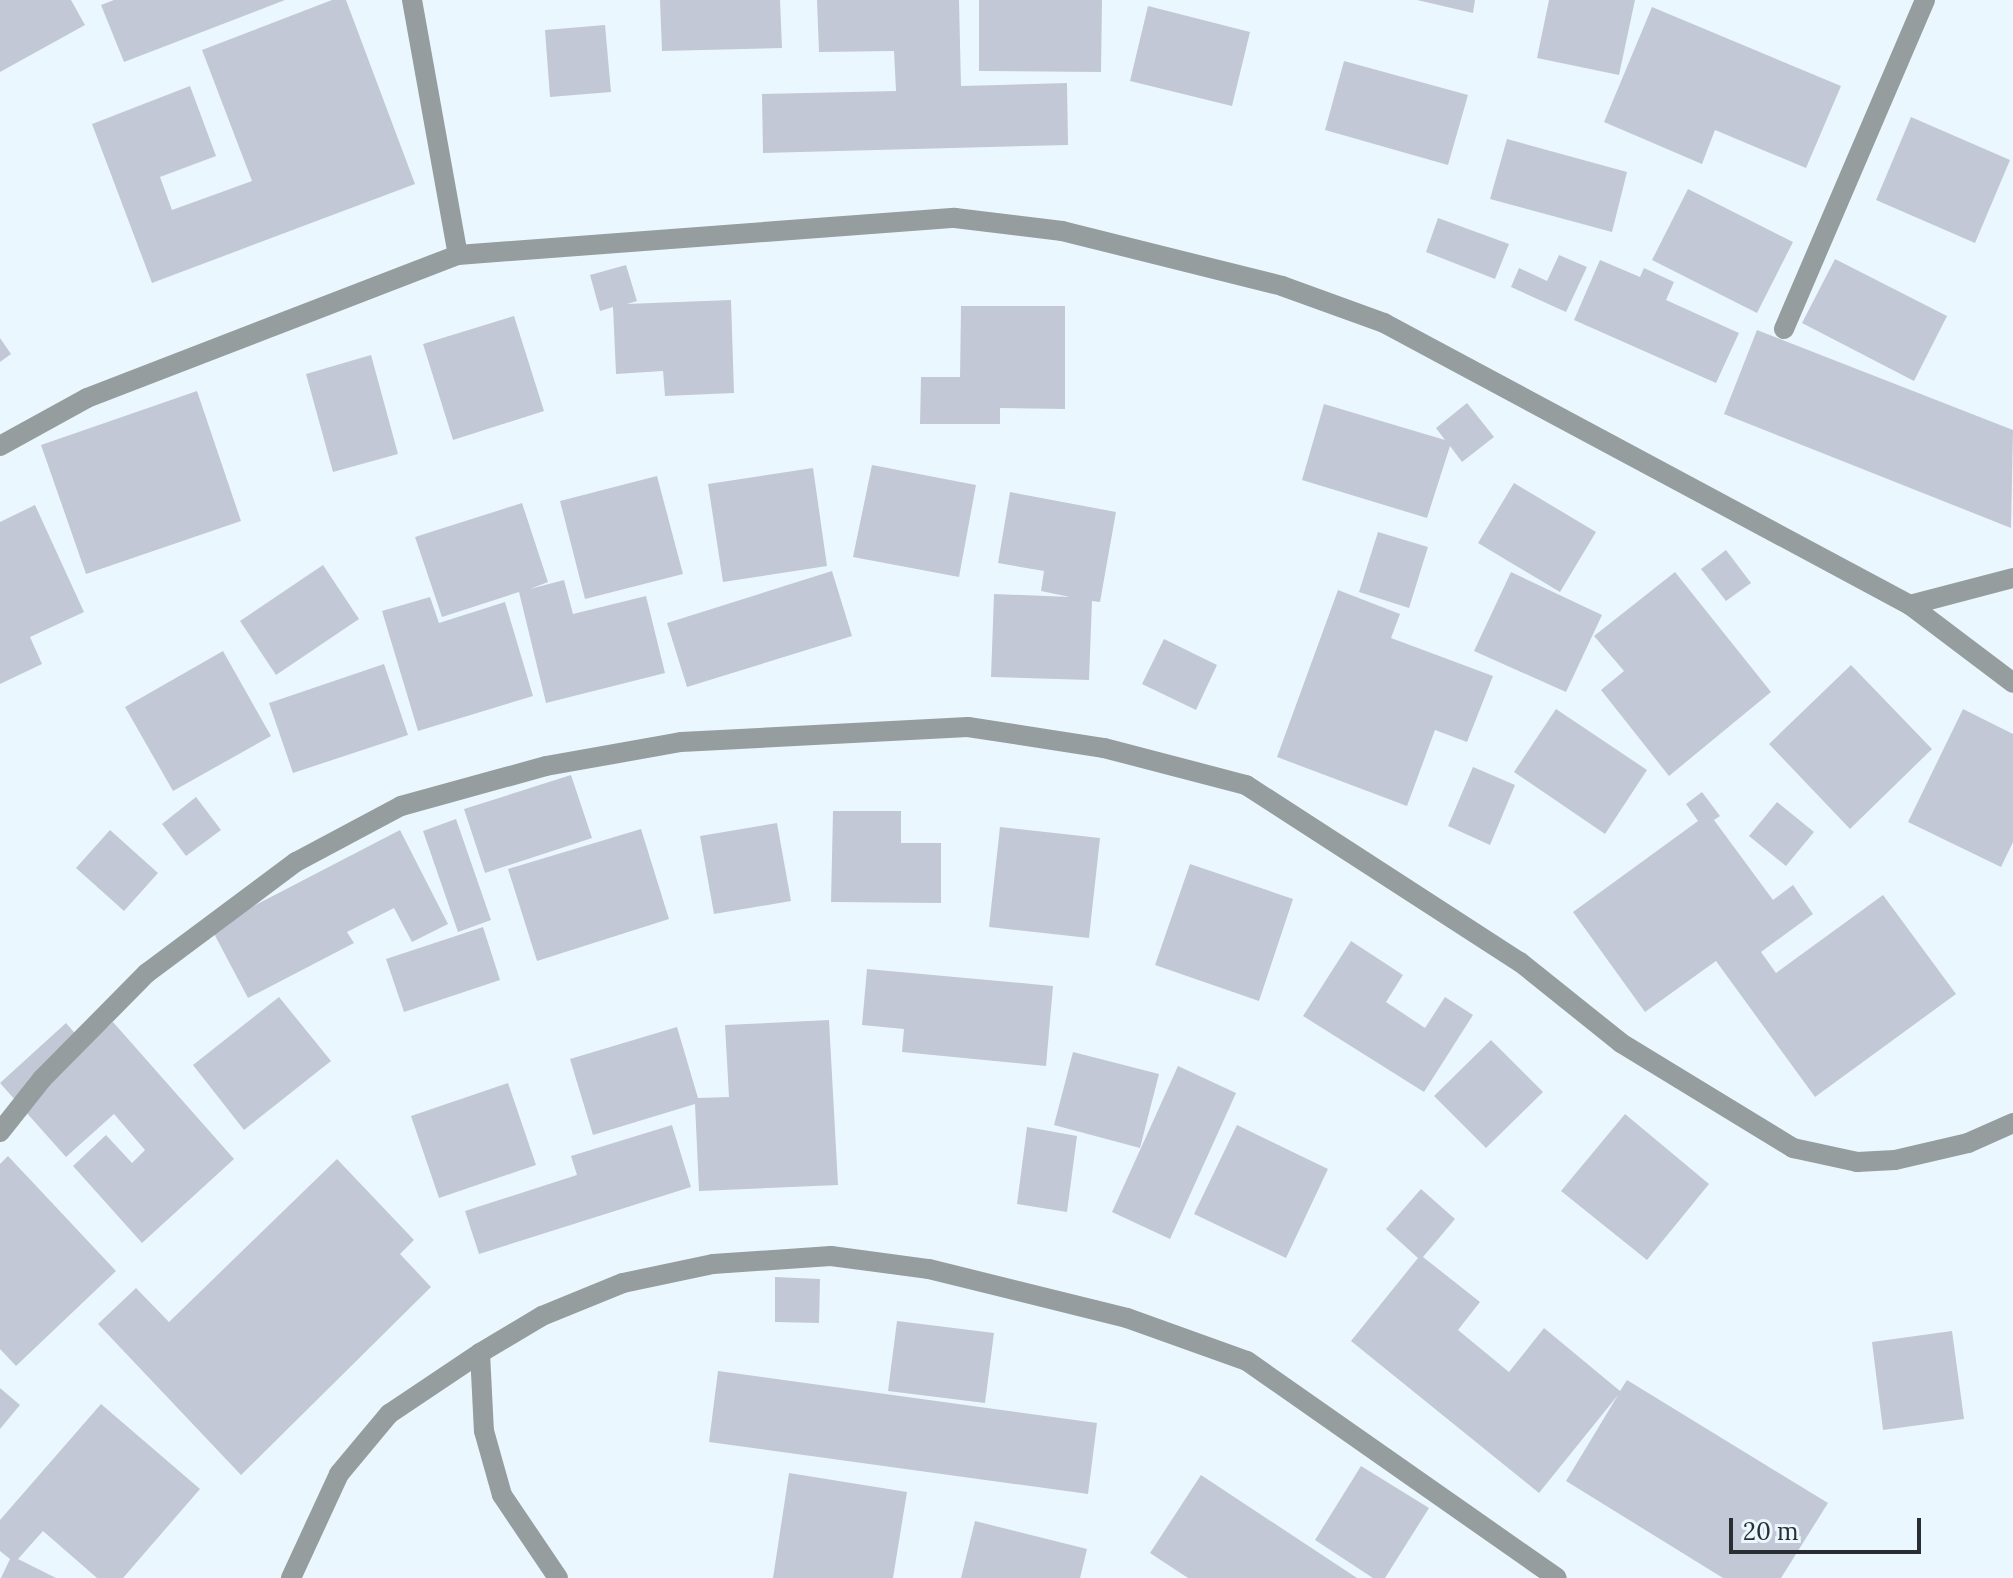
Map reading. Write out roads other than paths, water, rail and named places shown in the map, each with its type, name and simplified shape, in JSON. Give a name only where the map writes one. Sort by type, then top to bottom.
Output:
[{"type":"street","points":[[412,0],[458,255]]},
{"type":"street","points":[[1784,329],[1925,0]]},
{"type":"street","points":[[0,446],[87,398],[458,255],[955,218],[1062,231],[1282,286],[1384,323],[1910,605],[2013,683]]},
{"type":"street","points":[[1910,605],[2013,578]]},
{"type":"street","points":[[0,1132],[42,1079],[147,973],[296,862],[401,806],[546,766],[681,742],[968,727],[1104,748],[1246,785],[1520,962],[1621,1043],[1793,1148],[1857,1162],[1895,1160],[1968,1143],[2013,1123]]},
{"type":"street","points":[[291,1578],[339,1474],[389,1414],[542,1316],[623,1283],[713,1264],[831,1256],[929,1269],[1127,1318],[1247,1361],[1557,1578]]},
{"type":"street","points":[[480,1353],[484,1431],[502,1495],[558,1578]]}]
